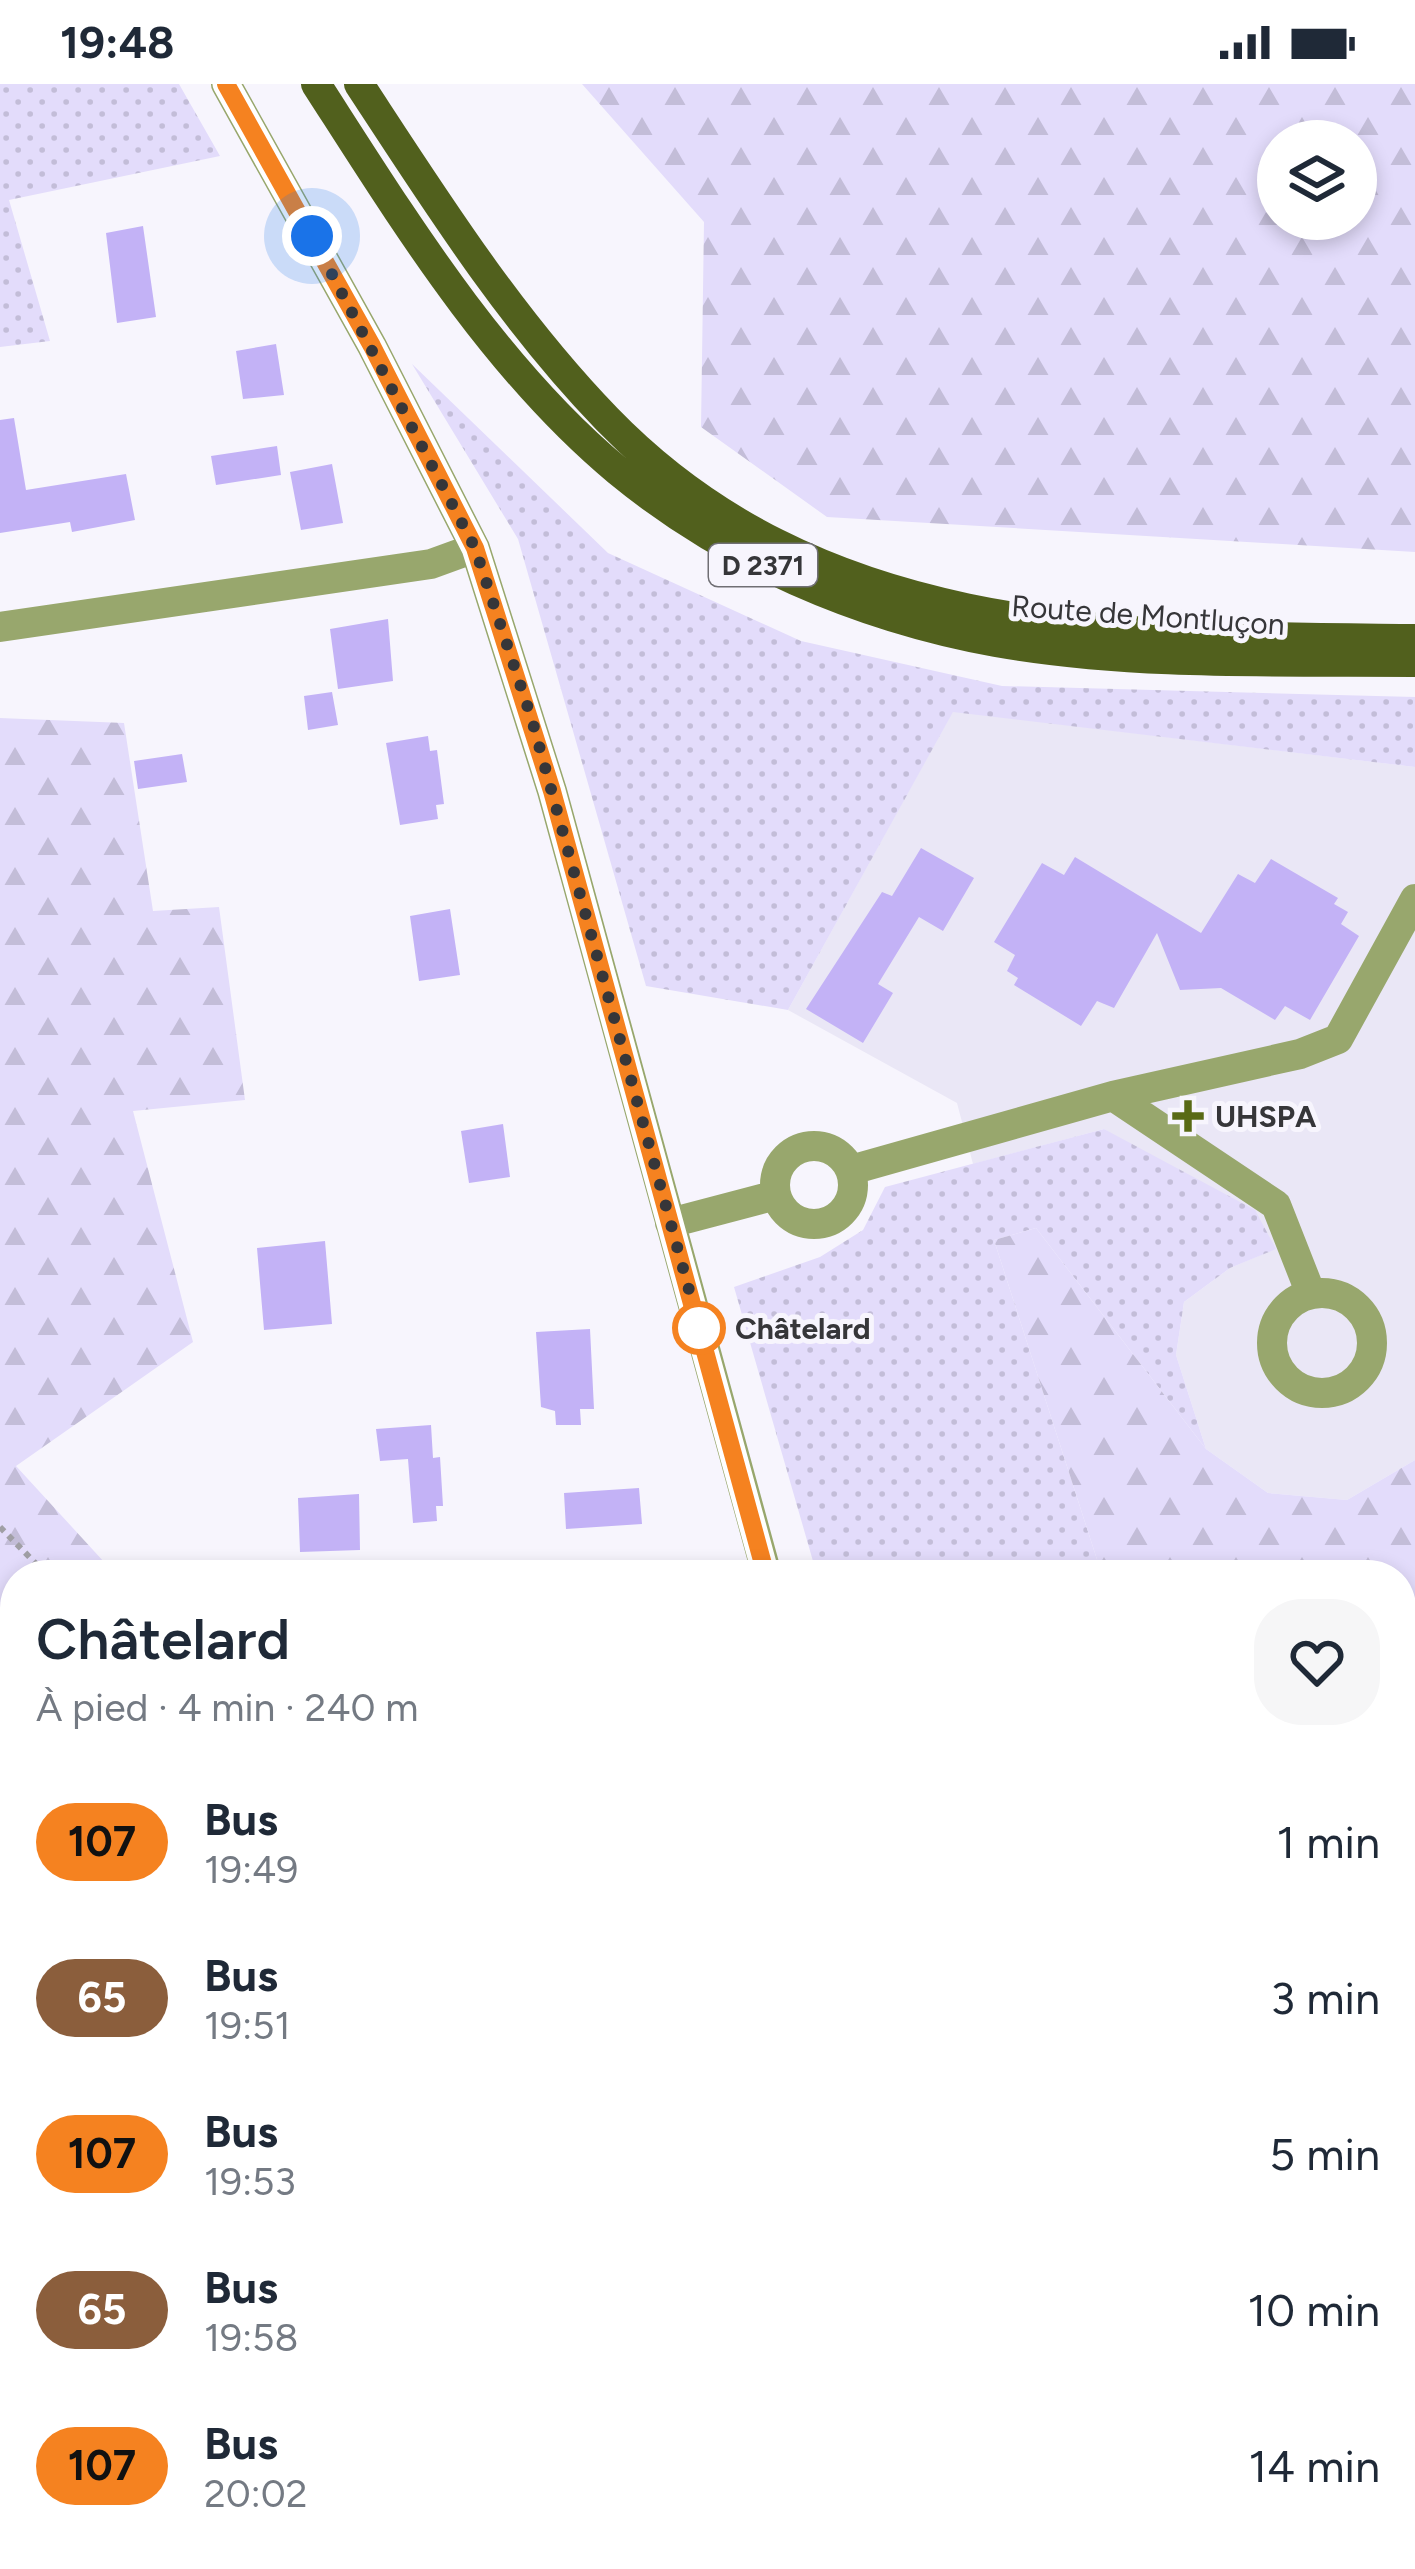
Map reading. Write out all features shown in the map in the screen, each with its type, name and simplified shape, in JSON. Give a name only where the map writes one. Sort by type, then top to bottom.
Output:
[{"type":"main road","name":"Route de Montluçon","points":[[316,84],[422,244],[544,398],[647,493],[782,575],[905,620],[1029,646],[1162,658],[1415,662]]},
{"type":"main road","name":"Route de Montluçon","points":[[359,84],[491,280],[611,423],[711,504],[811,561],[924,601],[1031,622],[1211,637],[1415,639]]},
{"type":"street","points":[[226,84],[372,346],[475,548],[532,720],[762,1560]]},
{"type":"street","points":[[0,627],[431,564],[475,548]]},
{"type":"street","points":[[851,1170],[1113,1096],[1300,1054],[1338,1039],[1415,899]]},
{"type":"street","points":[[1113,1096],[1276,1204],[1311,1294]]},
{"type":"street","points":[[808,1146],[833,1151],[851,1170],[852,1196],[838,1217],[826,1223],[801,1222],[781,1207],[776,1195],[775,1182],[785,1158],[808,1146]]},
{"type":"street","points":[[670,1222],[776,1195]]},
{"type":"path","points":[[0,1527],[32,1560]]},
{"type":"shaded area","name":"UHSPA","points":[[953,711],[1415,767],[1415,1460],[1347,1500],[1268,1493],[1206,1449],[1176,1355],[1184,1302],[1230,1268],[1275,1249],[1104,1129],[973,1164],[957,1103],[788,1010]]},
{"type":"green space","points":[[0,84],[179,84],[220,156],[9,200],[50,341],[0,347]]},
{"type":"green space","points":[[582,84],[1415,84],[1415,552],[827,517],[701,427],[704,222]]},
{"type":"green space","points":[[412,364],[608,553],[801,641],[1002,686],[1415,697],[1415,767],[953,712],[788,1010],[646,986],[518,539]]},
{"type":"green space","points":[[0,718],[124,723],[153,911],[219,907],[245,1100],[133,1111],[193,1342],[16,1466],[102,1560],[0,1560]]},
{"type":"green space","points":[[1104,1129],[1255,1210],[1276,1249],[1230,1268],[1184,1302],[1176,1355],[1206,1449],[1036,1228],[994,1240],[1097,1560],[813,1560],[734,1287],[820,1257],[863,1230],[885,1187]]},
{"type":"green space","points":[[1036,1228],[1206,1449],[1268,1493],[1347,1500],[1415,1460],[1415,1560],[1097,1560],[994,1240]]},
{"type":"building","points":[[143,226],[156,317],[117,323],[106,233]]},
{"type":"building","points":[[276,344],[284,395],[243,399],[236,351]]},
{"type":"building","points":[[14,418],[26,490],[126,474],[135,520],[72,532],[70,522],[0,533],[0,420]]},
{"type":"building","points":[[277,446],[281,475],[216,485],[211,456]]},
{"type":"building","points":[[332,464],[343,523],[301,530],[290,472]]},
{"type":"building","points":[[388,619],[393,681],[338,689],[330,629]]},
{"type":"building","points":[[332,692],[338,725],[308,730],[304,696]]},
{"type":"building","points":[[428,736],[430,751],[437,750],[444,804],[436,805],[438,819],[400,825],[386,743]]},
{"type":"building","points":[[182,754],[187,782],[138,789],[134,761]]},
{"type":"building","points":[[921,848],[974,878],[943,931],[919,917],[878,984],[893,993],[863,1043],[806,1009],[882,892],[892,896]]},
{"type":"building","points":[[1075,857],[1201,933],[1238,874],[1255,883],[1271,859],[1338,898],[1334,904],[1348,912],[1341,924],[1359,936],[1310,1020],[1285,1006],[1275,1020],[1221,988],[1180,990],[1157,933],[1114,1008],[1097,1001],[1081,1026],[1014,985],[1018,978],[1007,971],[1015,955],[994,942],[1042,863],[1064,875]]},
{"type":"building","points":[[450,909],[460,975],[419,981],[410,916]]},
{"type":"building","points":[[503,1124],[510,1177],[469,1183],[461,1131]]},
{"type":"building","points":[[325,1241],[332,1324],[264,1330],[257,1248]]},
{"type":"building","points":[[590,1329],[594,1409],[580,1409],[581,1425],[556,1425],[555,1411],[541,1407],[536,1332]]},
{"type":"building","points":[[431,1425],[433,1458],[440,1457],[443,1506],[436,1506],[437,1521],[413,1523],[408,1459],[380,1461],[376,1429]]},
{"type":"building","points":[[639,1488],[642,1524],[566,1529],[564,1493]]},
{"type":"building","points":[[359,1494],[360,1550],[300,1552],[298,1498]]},
{"type":"bus line","name":"107","points":[[226,84],[372,346],[475,548],[552,791],[762,1560]]},
{"type":"place","name":"UHSPA","points":[[1188,1116]]},
{"type":"place","name":"Châtelard","points":[[699,1328]]},
{"type":"route","points":[[312,236],[475,548],[532,720],[702,1337],[699,1328]]}]
